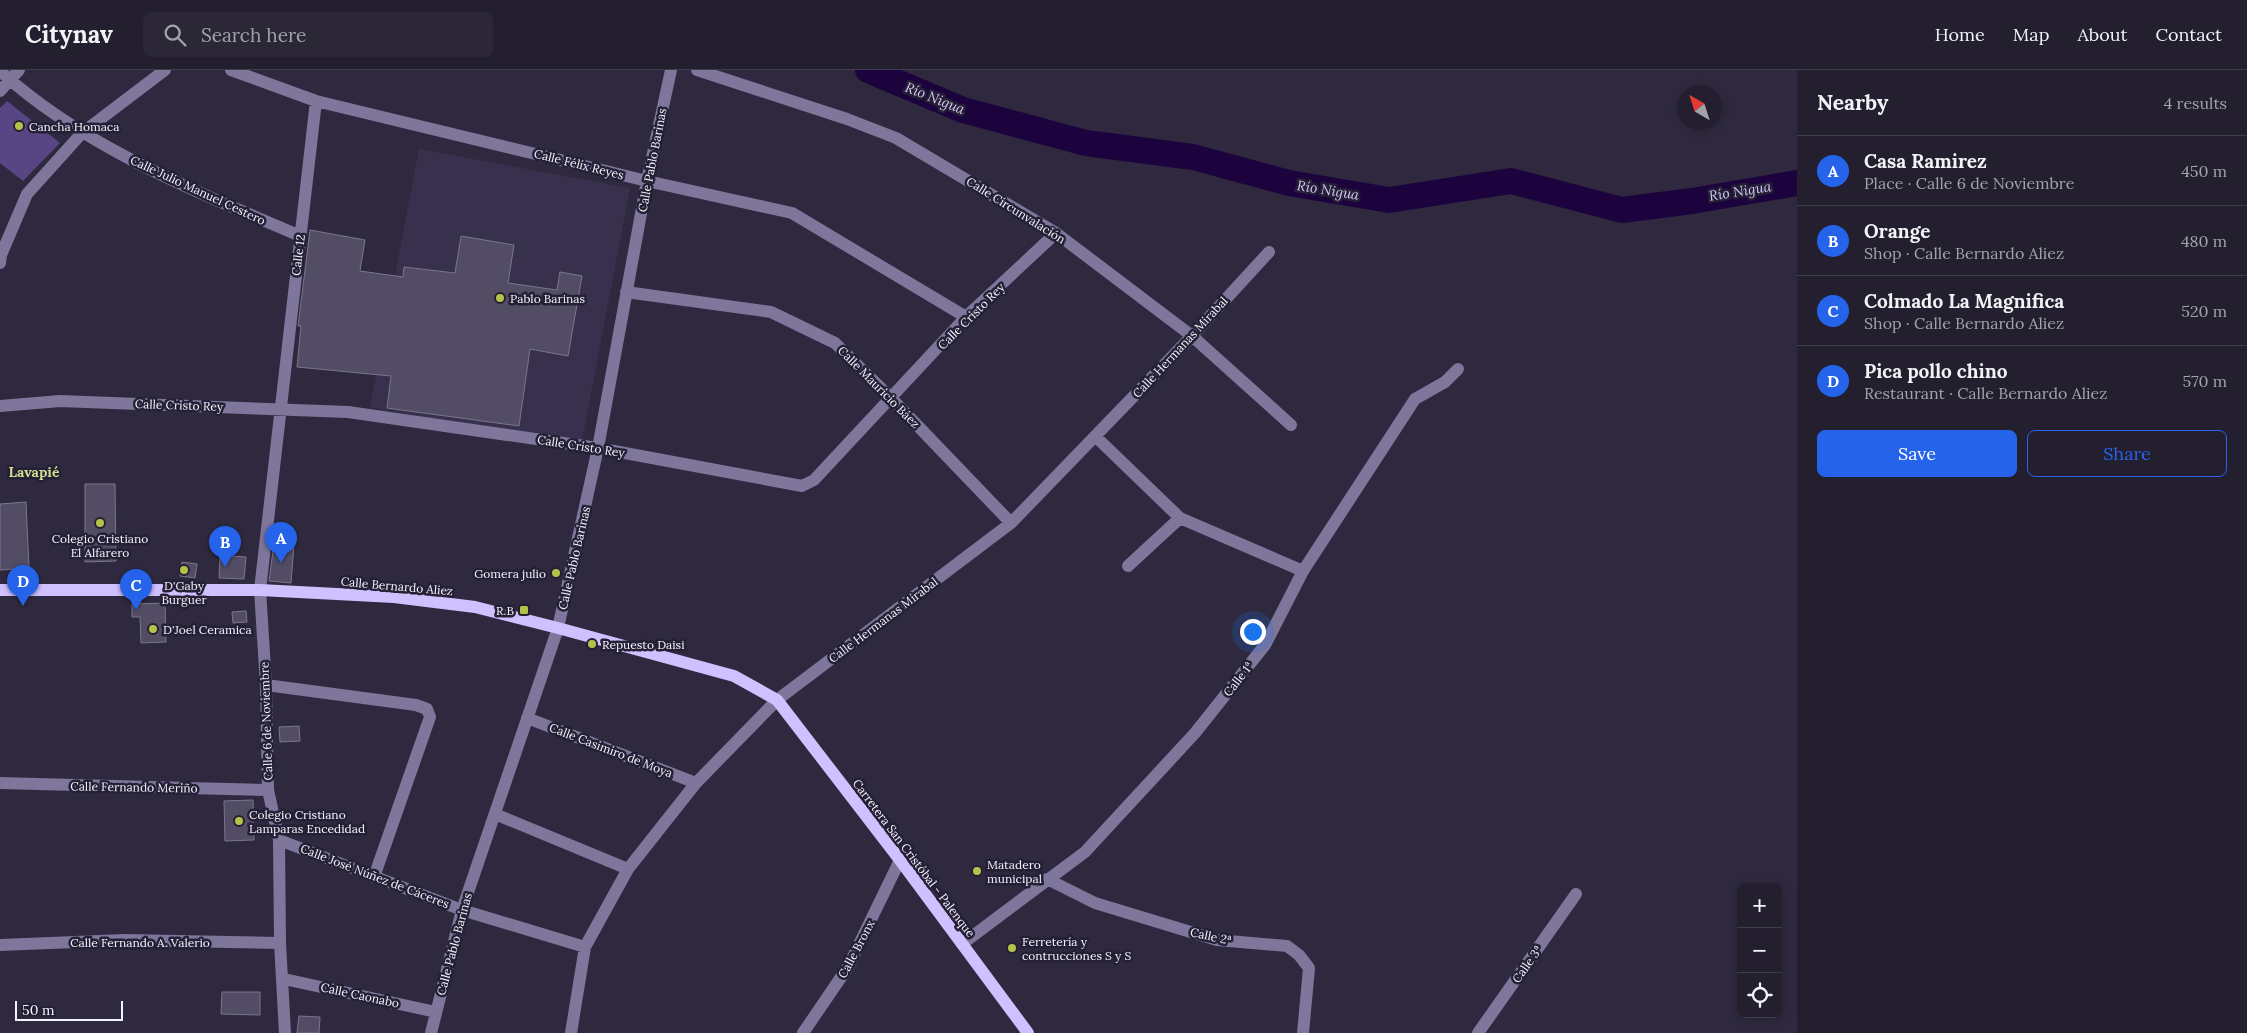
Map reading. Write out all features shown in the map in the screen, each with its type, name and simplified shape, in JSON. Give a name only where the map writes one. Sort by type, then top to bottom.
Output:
[{"type":"main road","name":"Calle Bernardo Aliez","points":[[0,590],[260,590],[394,597],[476,607],[734,676],[777,700]]},
{"type":"main road","name":"Carretera San Cristóbal - Palenque","points":[[777,700],[900,860],[1028,1033]]},
{"type":"street","points":[[0,92],[19,70]]},
{"type":"street","points":[[0,263],[1,255],[27,194],[82,133],[165,70]]},
{"type":"street","name":"Calle Félix Reyes","points":[[231,70],[316,101],[647,181],[792,213],[966,318]]},
{"type":"street","name":"Calle Pablo Barinas","points":[[431,1033],[462,910],[558,628],[598,448],[647,181],[670,70]]},
{"type":"street","name":"Calle Circunvalación","points":[[697,70],[847,119],[896,138],[1056,233],[1192,336],[1291,425]]},
{"type":"street","name":"Calle Julio Manuel Cestero","points":[[0,71],[82,133],[166,178],[300,236]]},
{"type":"street","name":"Calle 12","points":[[280,409],[316,101]]},
{"type":"street","name":"Calle Cristo Rey","points":[[0,406],[60,401],[348,412],[598,448],[802,486],[814,480],[966,318],[1056,233]]},
{"type":"street","name":"Calle Hermanas Mirabal","points":[[571,1033],[585,946],[628,869],[696,782],[777,700],[1011,524],[1192,336],[1269,252]]},
{"type":"street","name":"Calle Mauricio Báez","points":[[626,292],[771,312],[835,343],[892,399],[1011,524]]},
{"type":"street","name":"Calle 1ª","points":[[962,944],[1085,852],[1195,733],[1265,645],[1303,570],[1415,399],[1445,382],[1458,369]]},
{"type":"street","name":"Calle 6 de Noviembre","points":[[280,409],[260,590],[266,685],[268,790],[280,840],[280,943],[284,979],[285,1033]]},
{"type":"street","points":[[1095,436],[1180,518],[1303,570]]},
{"type":"street","points":[[1128,566],[1180,518]]},
{"type":"street","points":[[266,685],[416,705],[427,709],[430,717],[374,877]]},
{"type":"street","name":"Calle Casimiro de Moya","points":[[527,718],[696,782]]},
{"type":"street","name":"Calle Fernando Meriño","points":[[0,784],[268,790]]},
{"type":"street","points":[[494,814],[628,869]]},
{"type":"street","name":"Calle José Núñez de Cáceres","points":[[280,840],[462,910],[585,946]]},
{"type":"street","name":"Calle Bronx","points":[[803,1033],[848,967],[900,860]]},
{"type":"street","name":"Calle 2ª","points":[[1047,879],[1095,903],[1217,940],[1287,946],[1300,955],[1309,968],[1303,1033]]},
{"type":"street","name":"Calle 3ª","points":[[1478,1033],[1576,894]]},
{"type":"street","name":"Calle Fernando A. Valerio","points":[[0,945],[125,940],[280,943]]},
{"type":"street","name":"Calle Caonabo","points":[[284,979],[436,1012]]},
{"type":"shaded area","name":"Cancha Homaca","points":[[7,101],[60,143],[23,181],[0,163],[0,108]]},
{"type":"shaded area","name":"Pablo Barinas","points":[[419,149],[630,188],[581,446],[370,407]]},
{"type":"building","points":[[310,230],[365,240],[360,271],[403,277],[404,267],[455,273],[461,236],[514,245],[508,283],[557,290],[560,272],[582,276],[568,356],[530,349],[519,426],[387,408],[391,376],[297,367],[301,326],[298,326]]},
{"type":"building","name":"Colegio Cristiano El Alfarero","points":[[85,484],[115,484],[116,561],[85,562]]},
{"type":"building","points":[[26,502],[29,568],[0,570],[0,504]]},
{"type":"building","points":[[274,543],[294,544],[291,583],[269,581]]},
{"type":"building","points":[[220,555],[246,557],[244,579],[219,578]]},
{"type":"building","points":[[182,562],[197,564],[195,578],[180,576]]},
{"type":"building","name":"D'Joel Ceramica","points":[[165,603],[166,642],[141,643],[140,617],[132,617],[132,604]]},
{"type":"building","points":[[246,611],[247,622],[233,623],[232,612]]},
{"type":"building","points":[[299,726],[300,741],[280,742],[279,727]]},
{"type":"building","name":"Colegio Cristiano Lamparas Encedidad","points":[[253,800],[254,840],[225,841],[224,801]]},
{"type":"building","points":[[222,992],[260,992],[260,1015],[221,1014]]},
{"type":"building","points":[[299,1016],[320,1017],[319,1033],[297,1033]]},
{"type":"waterway","name":"Río Nigua","points":[[868,70],[963,110],[1086,143],[1193,157],[1289,183],[1389,200],[1511,181],[1622,210],[1692,201],[1797,183]]},
{"type":"place","name":"Cancha Homaca","points":[[19,126]]},
{"type":"place","name":"Pablo Barinas","points":[[500,298]]},
{"type":"place","name":"Colegio Cristiano El Alfarero","points":[[100,523]]},
{"type":"place","name":"Casa Ramirez","points":[[281,563]]},
{"type":"place","name":"Orange","points":[[225,567]]},
{"type":"place","name":"D'Gaby Burguer","points":[[184,570]]},
{"type":"place","name":"Gomera julio","points":[[556,573]]},
{"type":"place","name":"Pica pollo chino","points":[[23,606]]},
{"type":"place","name":"Colmado La Magnifica","points":[[136,610]]},
{"type":"place","name":"R.B","points":[[524,610]]},
{"type":"place","name":"D'Joel Ceramica","points":[[153,629]]},
{"type":"place","name":"Repuesto Daisi","points":[[592,644]]},
{"type":"place","name":"Colegio Cristiano Lamparas Encedidad","points":[[239,821]]},
{"type":"place","name":"Matadero municipal","points":[[977,871]]},
{"type":"place","name":"Ferretería y contrucciones S y S","points":[[1012,948]]},
{"type":"district","name":"Lavapié","points":[[34,472]]}]
